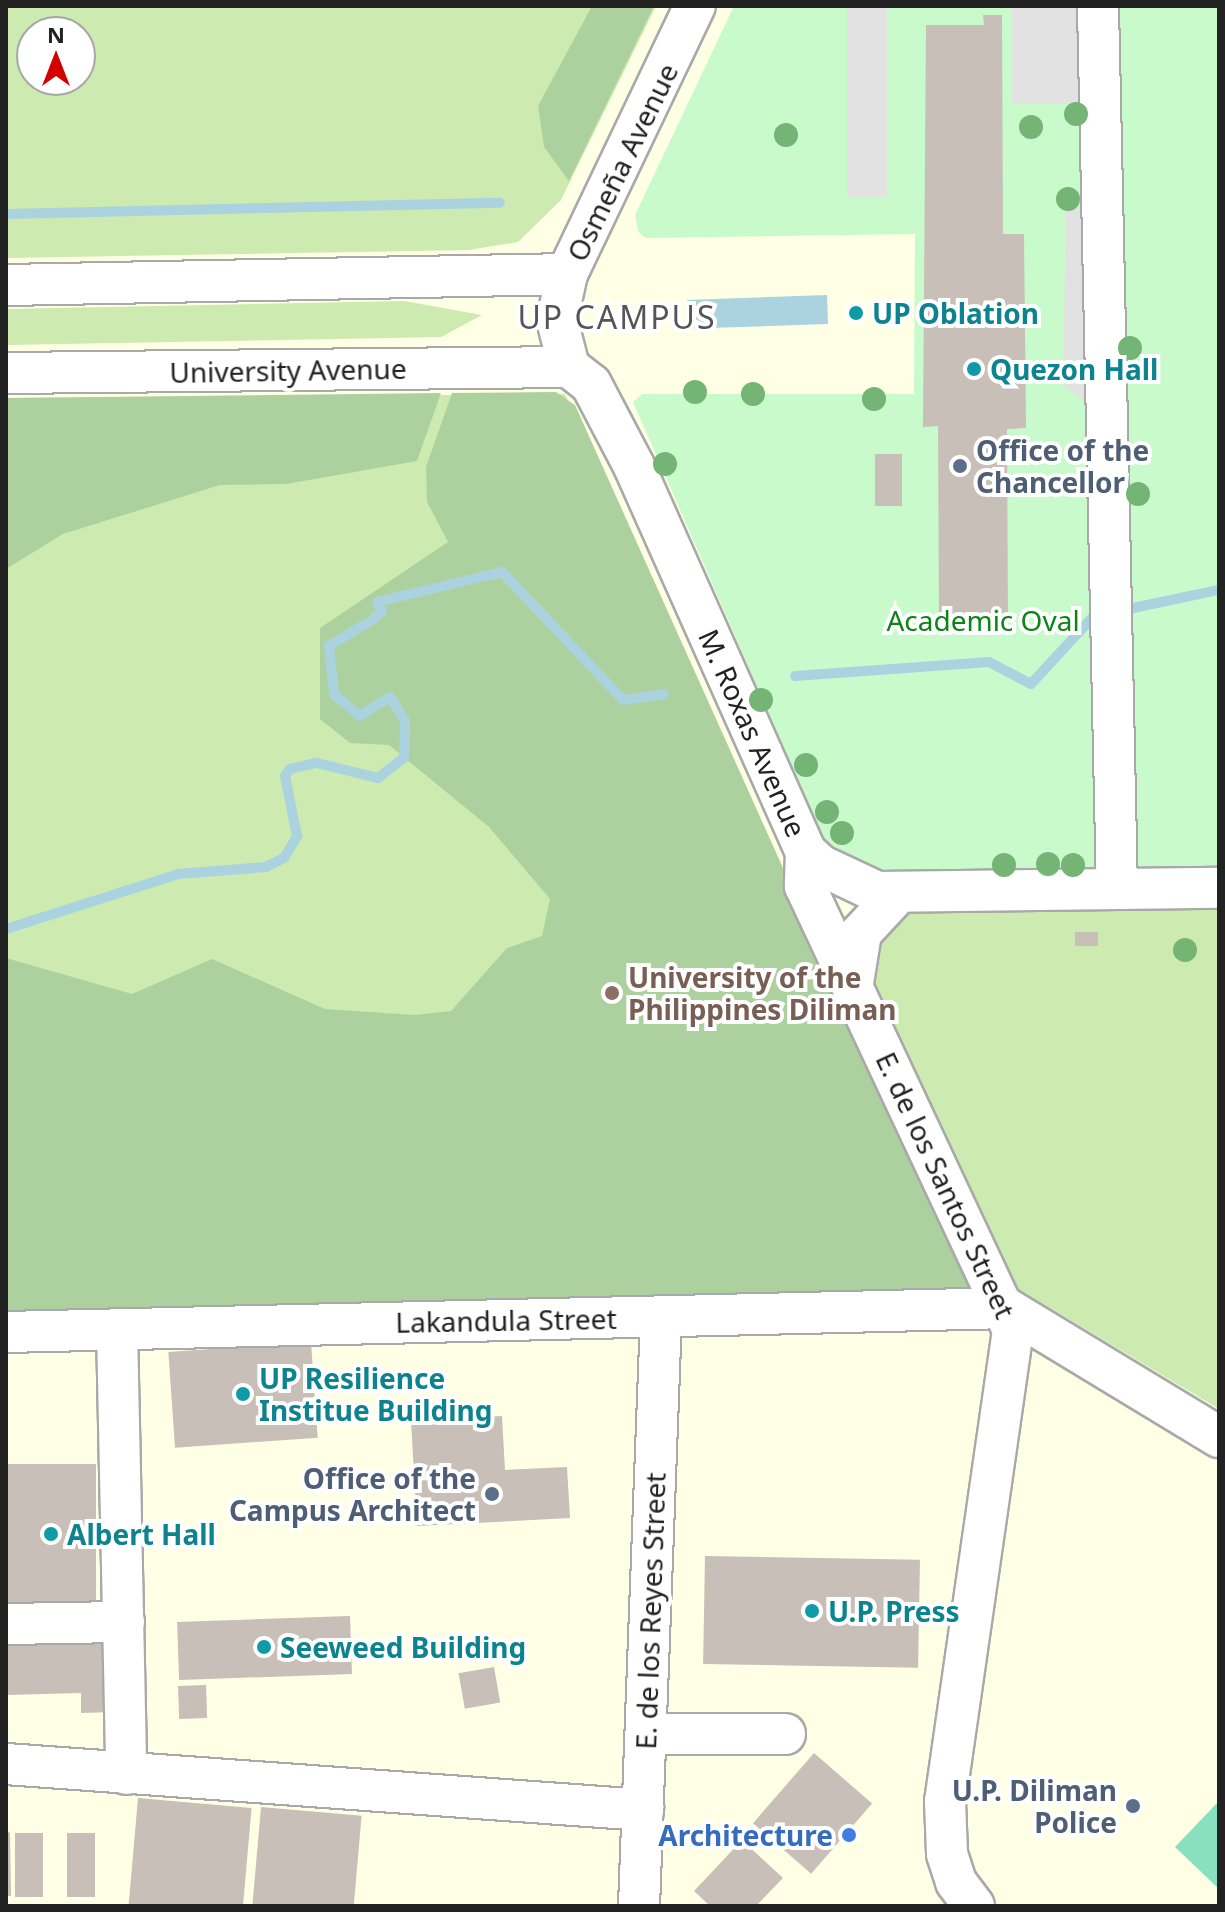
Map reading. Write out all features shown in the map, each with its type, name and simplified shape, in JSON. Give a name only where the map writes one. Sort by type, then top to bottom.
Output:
[{"type":"street","name":"Osmeña Avenue","points":[[569,367],[557,320],[567,274],[695,6]]},
{"type":"street","points":[[1098,6],[1117,889]]},
{"type":"street","points":[[6,285],[567,274]]},
{"type":"street","name":"University Avenue","points":[[6,373],[569,367]]},
{"type":"street","name":"M. Roxas Avenue","points":[[569,367],[591,384],[634,466],[806,852],[849,884],[898,893],[1219,888]]},
{"type":"street","name":"E. de los Santos Street","points":[[806,852],[805,886],[1006,1308],[1015,1354],[945,1801],[947,1854],[956,1882],[974,1906]]},
{"type":"street","points":[[853,983],[861,933],[898,893]]},
{"type":"street","points":[[1006,1308],[1219,1437]]},
{"type":"street","name":"Lakandula Street","points":[[6,1332],[1006,1308]]},
{"type":"street","name":"E. de los Reyes Street","points":[[639,1906],[661,1317]]},
{"type":"street","points":[[117,1329],[126,1774]]},
{"type":"street","points":[[6,1624],[124,1622]]},
{"type":"street","points":[[646,1734],[785,1734]]},
{"type":"street","points":[[6,1764],[643,1810]]},
{"type":"shaded area","name":"University of the Philippines Diliman","points":[[6,6],[1219,6],[1219,1906],[6,1906]]},
{"type":"shaded area","points":[[847,6],[887,6],[887,197],[847,197]]},
{"type":"shaded area","points":[[1012,6],[1086,6],[1086,104],[1012,104]]},
{"type":"shaded area","points":[[1075,199],[1118,200],[1087,402],[1063,386],[1066,206]]},
{"type":"green space","points":[[6,6],[656,6],[561,200],[518,242],[469,250],[6,258]]},
{"type":"green space","points":[[592,6],[654,6],[569,181],[544,147],[538,106]]},
{"type":"green space","name":"Academic Oval","points":[[734,6],[1219,6],[1219,871],[884,876],[824,840],[633,402],[642,394],[914,394],[915,234],[645,238],[638,231],[635,215]]},
{"type":"green space","points":[[404,301],[482,315],[441,337],[6,345],[6,309]]},
{"type":"green space","points":[[556,392],[575,405],[974,1293],[6,1313],[6,958],[132,994],[212,959],[325,1009],[415,1015],[451,1011],[507,948],[542,936],[550,899],[489,827],[389,745],[350,743],[320,719],[320,628],[448,542],[427,502],[426,467],[452,393]]},
{"type":"green space","points":[[441,393],[417,461],[286,484],[220,485],[63,534],[6,569],[6,398]]},
{"type":"green space","points":[[565,394],[974,1293],[6,1302],[6,398]]},
{"type":"green space","points":[[1219,894],[1219,1409],[1005,1281],[859,957],[885,907]]},
{"type":"green space","points":[[1219,1801],[1219,1889],[1175,1847]]},
{"type":"water","points":[[827,295],[828,324],[688,329],[687,300]]},
{"type":"building","name":"Quezon Hall","points":[[983,15],[1002,15],[1003,234],[1024,234],[1026,428],[1007,429],[1008,624],[939,625],[938,426],[923,427],[926,25],[984,25]]},
{"type":"building","points":[[875,454],[902,454],[902,506],[875,506]]},
{"type":"building","points":[[1075,932],[1098,932],[1098,946],[1075,946]]},
{"type":"building","name":"UP Resilience Institue Building","points":[[311,1342],[318,1438],[175,1448],[168,1352]]},
{"type":"building","name":"Office of the Campus Architect","points":[[502,1416],[505,1470],[567,1467],[570,1518],[417,1526],[411,1421]]},
{"type":"building","name":"Albert Hall","points":[[6,1464],[96,1464],[96,1604],[6,1604]]},
{"type":"building","name":"U.P. Press","points":[[705,1556],[920,1560],[918,1668],[703,1664]]},
{"type":"building","name":"Seeweed Building","points":[[350,1616],[352,1674],[179,1680],[177,1622]]},
{"type":"building","points":[[114,1624],[116,1712],[81,1713],[81,1693],[6,1695],[6,1644]]},
{"type":"building","points":[[494,1667],[500,1702],[465,1709],[459,1673]]},
{"type":"building","points":[[206,1685],[207,1718],[179,1719],[178,1686]]},
{"type":"building","points":[[814,1753],[872,1804],[811,1874],[753,1823]]},
{"type":"building","points":[[138,1798],[252,1808],[243,1906],[129,1906]]},
{"type":"building","points":[[261,1807],[362,1816],[354,1906],[252,1906]]},
{"type":"building","points":[[10,1832],[11,1896],[6,1896],[6,1833]]},
{"type":"building","points":[[15,1833],[43,1833],[43,1897],[15,1897]]},
{"type":"building","points":[[67,1833],[95,1833],[95,1897],[67,1897]]},
{"type":"building","points":[[742,1840],[783,1878],[756,1906],[710,1906],[694,1891]]},
{"type":"waterway","points":[[6,214],[500,203]]},
{"type":"waterway","points":[[6,929],[178,874],[266,867],[284,858],[297,836],[285,776],[290,769],[317,763],[378,778],[404,758],[405,721],[390,697],[360,716],[334,694],[329,646],[375,618],[382,611],[377,602],[502,572],[623,700],[664,694]]},
{"type":"waterway","points":[[1119,611],[1219,590]]},
{"type":"waterway","points":[[795,676],[989,662],[1031,684],[1092,618],[1104,615]]},
{"type":"place","name":"UP Oblation","points":[[856,313]]},
{"type":"place","name":"Quezon Hall","points":[[974,369]]},
{"type":"place","name":"Office of the Chancellor","points":[[960,466]]},
{"type":"place","name":"University of the Philippines Diliman","points":[[612,993]]},
{"type":"place","name":"UP Resilience Institue Building","points":[[243,1394]]},
{"type":"place","name":"Office of the Campus Architect","points":[[492,1494]]},
{"type":"place","name":"Albert Hall","points":[[51,1534]]},
{"type":"place","name":"U.P. Press","points":[[812,1611]]},
{"type":"place","name":"Seeweed Building","points":[[264,1647]]},
{"type":"place","name":"U.P. Diliman Police","points":[[1133,1806]]},
{"type":"place","name":"Architecture","points":[[849,1835]]},
{"type":"district","name":"UP CAMPUS","points":[[617,317]]}]
